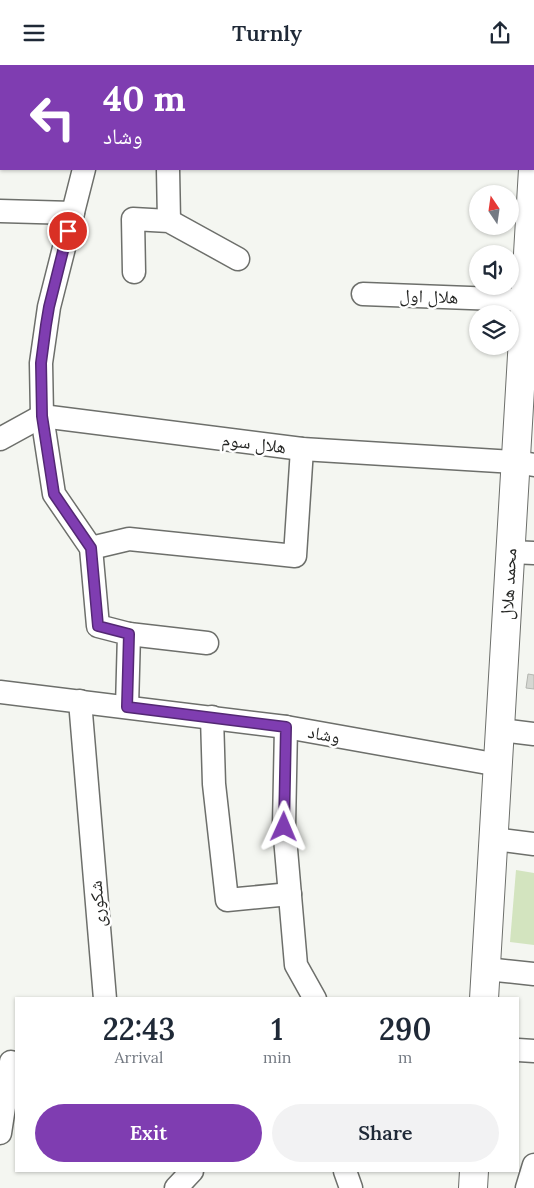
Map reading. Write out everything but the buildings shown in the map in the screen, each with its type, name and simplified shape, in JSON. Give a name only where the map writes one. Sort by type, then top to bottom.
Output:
[{"type":"main road","name":"محمد هلال","points":[[484,997],[501,731],[522,553],[525,300],[533,170]]},
{"type":"main road","points":[[473,1188],[474,1172]]},
{"type":"street","points":[[84,170],[49,307],[41,363],[42,416],[54,494],[91,548],[98,626],[129,634],[207,643]]},
{"type":"street","points":[[168,170],[169,221]]},
{"type":"street","points":[[0,211],[73,213]]},
{"type":"street","points":[[134,272],[133,219],[169,221],[238,259]]},
{"type":"street","name":"هلال اول","points":[[363,294],[525,300]]},
{"type":"street","points":[[0,439],[42,416]]},
{"type":"street","name":"هلال سوم","points":[[42,416],[302,449],[524,463]]},
{"type":"street","points":[[91,548],[129,539],[295,556],[302,449]]},
{"type":"street","points":[[127,707],[129,634]]},
{"type":"street","name":"وشاد","points":[[0,692],[286,727],[499,765]]},
{"type":"street","name":"شکوری","points":[[80,701],[105,997]]},
{"type":"street","points":[[212,717],[214,784],[227,900],[290,894]]},
{"type":"street","points":[[286,727],[284,827],[296,965],[315,997]]},
{"type":"street","points":[[501,731],[534,734]]},
{"type":"street","points":[[494,839],[534,844]]},
{"type":"street","points":[[486,969],[534,974]]},
{"type":"street","points":[[519,1050],[534,1051]]},
{"type":"street","points":[[0,1133],[9,1062]]},
{"type":"street","points":[[527,1188],[534,1165]]},
{"type":"street","points":[[176,1188],[191,1172]]},
{"type":"street","points":[[345,1172],[351,1188]]},
{"type":"green space","points":[[516,870],[534,873],[534,945],[510,942]]},
{"type":"route","points":[[68,231],[46,325],[41,363],[42,416],[54,494],[91,548],[98,626],[129,634],[127,707],[286,727],[284,827]]}]
